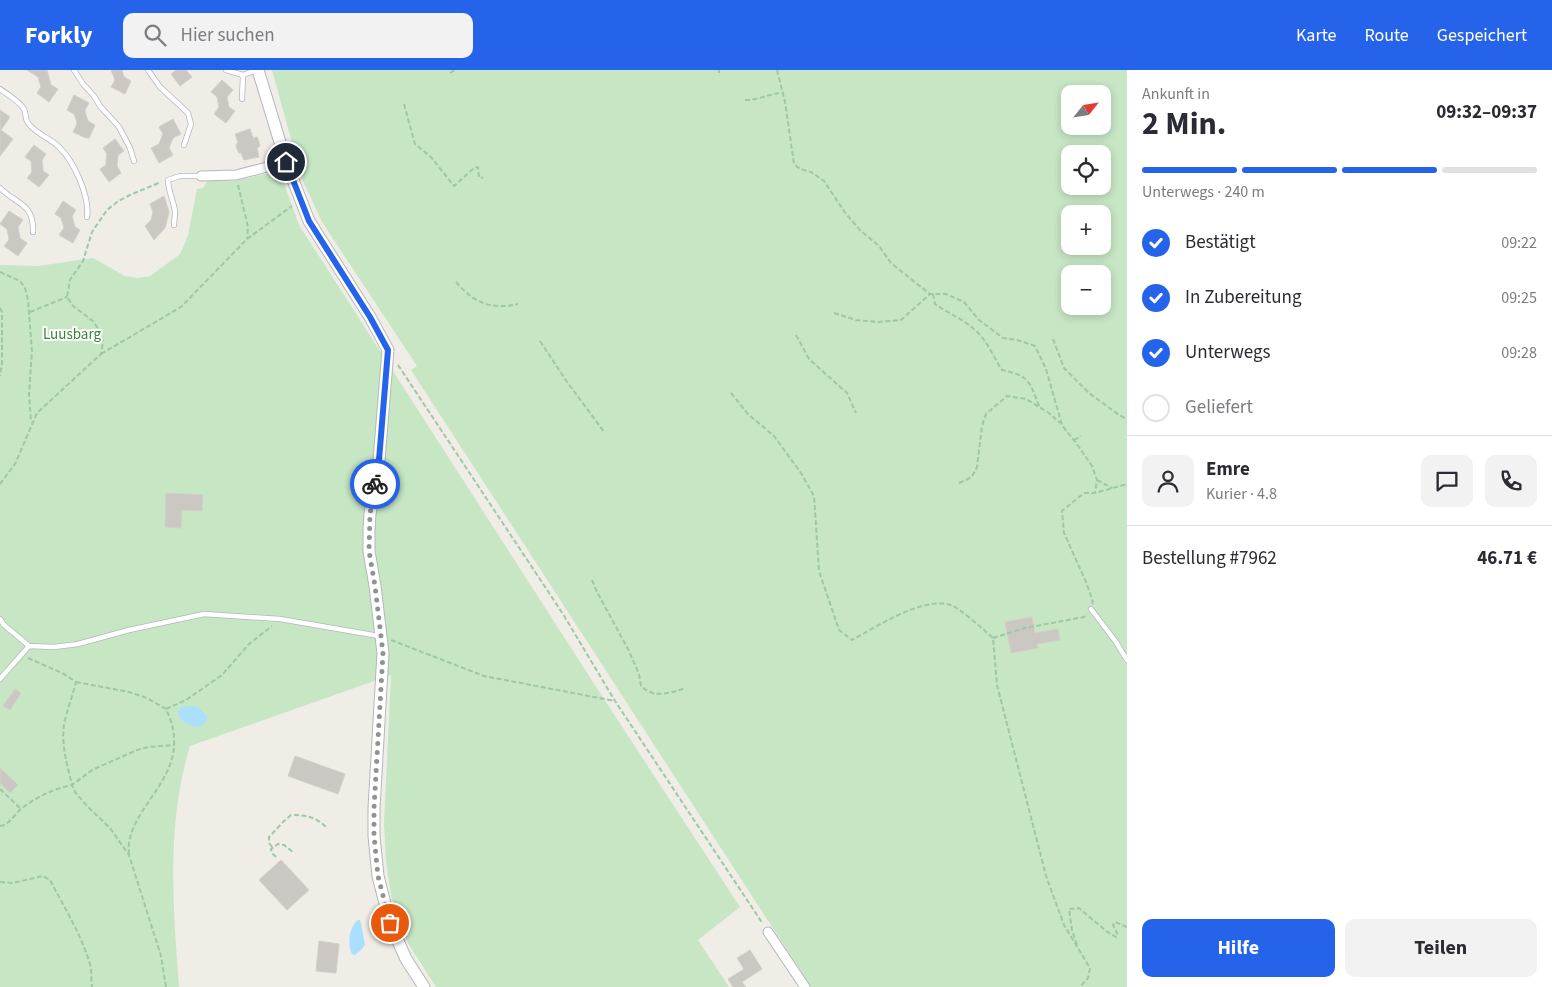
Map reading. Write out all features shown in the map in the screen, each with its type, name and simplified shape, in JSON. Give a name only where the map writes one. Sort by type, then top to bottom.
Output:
[{"type":"street","points":[[257,70],[286,162],[309,221],[370,317],[388,350],[379,460],[369,530],[369,551],[383,660],[374,836],[381,890],[390,923],[406,959],[424,987]]},
{"type":"street","points":[[201,176],[236,175],[286,162]]},
{"type":"street","points":[[768,932],[805,987]]},
{"type":"lane","points":[[74,70],[100,106],[119,127],[130,148],[134,161]]},
{"type":"lane","points":[[148,70],[160,87],[188,114],[191,124],[184,145]]},
{"type":"lane","points":[[226,70],[243,75],[257,70]]},
{"type":"lane","points":[[242,100],[243,75]]},
{"type":"lane","points":[[0,89],[17,100],[24,110],[27,122],[37,132],[60,148],[78,176],[88,209],[87,217]]},
{"type":"lane","points":[[174,225],[175,213],[168,190],[168,180],[180,176],[201,176]]},
{"type":"lane","points":[[0,188],[23,204],[30,213],[34,221],[33,232]]},
{"type":"lane","points":[[1090,609],[1116,642],[1127,660]]},
{"type":"lane","points":[[0,619],[29,646],[54,647],[78,644],[129,630],[204,614],[280,619],[380,636]]},
{"type":"lane","points":[[0,679],[29,646]]},
{"type":"path","points":[[450,74],[455,70]]},
{"type":"path","points":[[777,70],[794,164],[824,181],[846,214],[861,231],[879,246],[891,264],[932,294],[946,294],[964,302],[979,320],[1003,338],[1018,340],[1035,346],[1046,369],[1062,425]]},
{"type":"path","points":[[745,100],[757,100],[772,94],[782,93]]},
{"type":"path","points":[[404,104],[415,144],[431,158],[454,186],[478,166],[479,177],[483,178]]},
{"type":"path","points":[[236,175],[248,227],[247,239]]},
{"type":"path","points":[[102,354],[102,333],[93,321],[73,306],[67,297],[70,280],[83,261],[92,232],[107,210],[130,195],[168,180]]},
{"type":"path","points":[[0,484],[15,464],[37,413],[102,354],[181,307],[247,239],[289,207],[300,201]]},
{"type":"path","points":[[0,272],[20,281],[25,288],[30,312],[32,351],[29,394],[32,425]]},
{"type":"path","points":[[456,282],[478,302],[506,307],[518,304]]},
{"type":"path","points":[[834,313],[856,320],[871,322],[901,320],[932,294]]},
{"type":"path","points":[[932,294],[935,304],[964,320],[978,333],[989,346],[1002,370],[1023,376],[1029,381],[1040,407]]},
{"type":"path","points":[[30,312],[67,297]]},
{"type":"path","points":[[0,308],[2,312],[2,363],[0,376]]},
{"type":"path","points":[[796,335],[809,359],[847,393],[856,413]]},
{"type":"path","points":[[1053,338],[1064,368],[1089,393],[1127,419]]},
{"type":"path","points":[[540,341],[604,433]]},
{"type":"path","points":[[388,350],[563,614],[615,701],[768,932]]},
{"type":"path","points":[[731,393],[748,414],[774,436],[814,496],[819,571],[839,630],[852,640],[897,615],[918,606],[935,604],[951,605],[994,638],[997,684],[1046,876],[1064,925],[1090,968],[1088,978],[1080,987]]},
{"type":"path","points":[[959,483],[970,478],[977,467],[982,426],[986,414],[1006,396],[1026,399],[1049,413],[1062,425],[1092,466],[1097,480],[1095,493]]},
{"type":"path","points":[[1074,440],[1081,436]]},
{"type":"path","points":[[1097,480],[1113,489]]},
{"type":"path","points":[[994,638],[1025,628],[1084,618],[1093,602],[1064,533],[1062,511],[1084,493],[1095,493],[1127,484]]},
{"type":"path","points":[[592,580],[628,650],[639,674],[641,686],[652,694],[662,694],[686,688]]},
{"type":"path","points":[[166,708],[186,700],[222,676],[249,644],[280,619]]},
{"type":"path","points":[[380,636],[484,676],[615,701]]},
{"type":"path","points":[[22,655],[62,673],[76,682],[129,692],[148,698],[166,708],[172,723],[174,739],[173,756],[161,784],[136,822],[129,839],[129,855]]},
{"type":"path","points":[[76,682],[65,721],[63,740],[72,786],[88,807],[110,828],[129,855],[161,956],[166,987]]},
{"type":"path","points":[[0,826],[5,825],[21,810],[47,793],[72,786],[92,770],[136,750],[174,745]]},
{"type":"path","points":[[0,789],[21,810]]},
{"type":"path","points":[[276,857],[271,851],[272,847],[269,843],[269,837],[292,815],[311,816],[327,828]]},
{"type":"path","points":[[272,847],[281,844],[293,852]]},
{"type":"path","points":[[0,882],[13,884],[43,876],[50,880],[83,946],[90,966],[92,987]]},
{"type":"path","points":[[1078,950],[1072,930],[1069,909],[1079,908],[1116,937],[1118,935],[1113,925],[1115,922],[1127,927]]},
{"type":"green space","points":[[272,70],[1127,70],[1127,987],[811,987],[411,370],[417,366],[322,222],[302,179]]},
{"type":"green space","name":"Luusbarg","points":[[276,172],[281,174],[299,225],[740,907],[698,940],[729,987],[436,987],[409,945],[397,917],[391,895],[386,861],[384,823],[391,675],[190,746],[182,776],[174,836],[173,866],[179,987],[0,987],[0,265],[38,266],[93,258],[125,276],[138,278],[150,276],[179,255],[183,248],[188,235],[197,189],[203,188],[207,181],[233,181]]},
{"type":"water","points":[[184,706],[198,707],[207,716],[207,720],[202,726],[187,724],[181,719],[177,711]]},
{"type":"water","points":[[358,920],[361,923],[365,945],[355,955],[350,950],[349,941],[351,931]]},
{"type":"building","points":[[27,70],[47,70],[51,85],[58,89],[49,102],[37,93],[41,87],[38,77]]},
{"type":"building","points":[[111,70],[122,70],[124,77],[131,81],[125,94],[111,87],[115,80]]},
{"type":"building","points":[[176,70],[186,70],[192,77],[180,86],[171,74]]},
{"type":"building","points":[[222,80],[233,90],[227,97],[229,107],[235,111],[226,123],[214,114],[219,107],[217,97],[211,92]]},
{"type":"building","points":[[74,95],[89,103],[85,110],[86,115],[88,121],[95,125],[89,138],[73,132],[77,124],[76,119],[74,114],[67,110]]},
{"type":"building","points":[[0,110],[10,117],[1,130],[13,139],[0,156]]},
{"type":"building","points":[[173,119],[181,134],[173,138],[169,148],[173,155],[159,163],[151,148],[159,144],[163,134],[159,127]]},
{"type":"building","points":[[250,129],[253,138],[257,137],[259,142],[260,146],[257,148],[259,157],[244,160],[237,149],[236,145],[238,142],[235,134]]},
{"type":"building","points":[[115,139],[124,151],[118,155],[117,166],[121,173],[109,182],[100,169],[106,165],[107,154],[103,148]]},
{"type":"building","points":[[34,145],[46,154],[42,160],[43,171],[49,175],[39,187],[27,178],[32,172],[31,161],[25,157]]},
{"type":"building","points":[[164,196],[169,212],[165,228],[154,240],[145,226],[151,220],[153,212],[150,204]]},
{"type":"building","points":[[63,201],[76,210],[72,216],[75,227],[80,230],[73,243],[59,235],[64,228],[61,218],[55,214]]},
{"type":"building","points":[[9,211],[23,220],[18,227],[20,238],[27,243],[18,256],[4,246],[9,240],[8,234],[7,229],[0,224]]},
{"type":"building","points":[[166,493],[203,495],[202,511],[182,510],[181,528],[165,527]]},
{"type":"building","points":[[1032,617],[1035,633],[1058,629],[1060,640],[1037,644],[1038,648],[1011,653],[1005,622]]},
{"type":"building","points":[[15,689],[21,693],[10,710],[3,706]]},
{"type":"building","points":[[295,756],[345,774],[338,794],[288,776]]},
{"type":"building","points":[[0,768],[18,785],[10,793],[0,783]]},
{"type":"building","points":[[281,860],[309,890],[287,910],[259,880]]},
{"type":"building","points":[[319,941],[339,944],[336,973],[316,971]]},
{"type":"building","points":[[750,950],[762,969],[742,982],[746,987],[733,987],[728,979],[744,969],[737,958]]},
{"type":"way so far","points":[[375,484],[370,514],[369,551],[383,653],[374,836],[378,876],[390,923]]},
{"type":"route","points":[[286,162],[309,221],[370,317],[388,350],[379,460],[375,484]]}]
